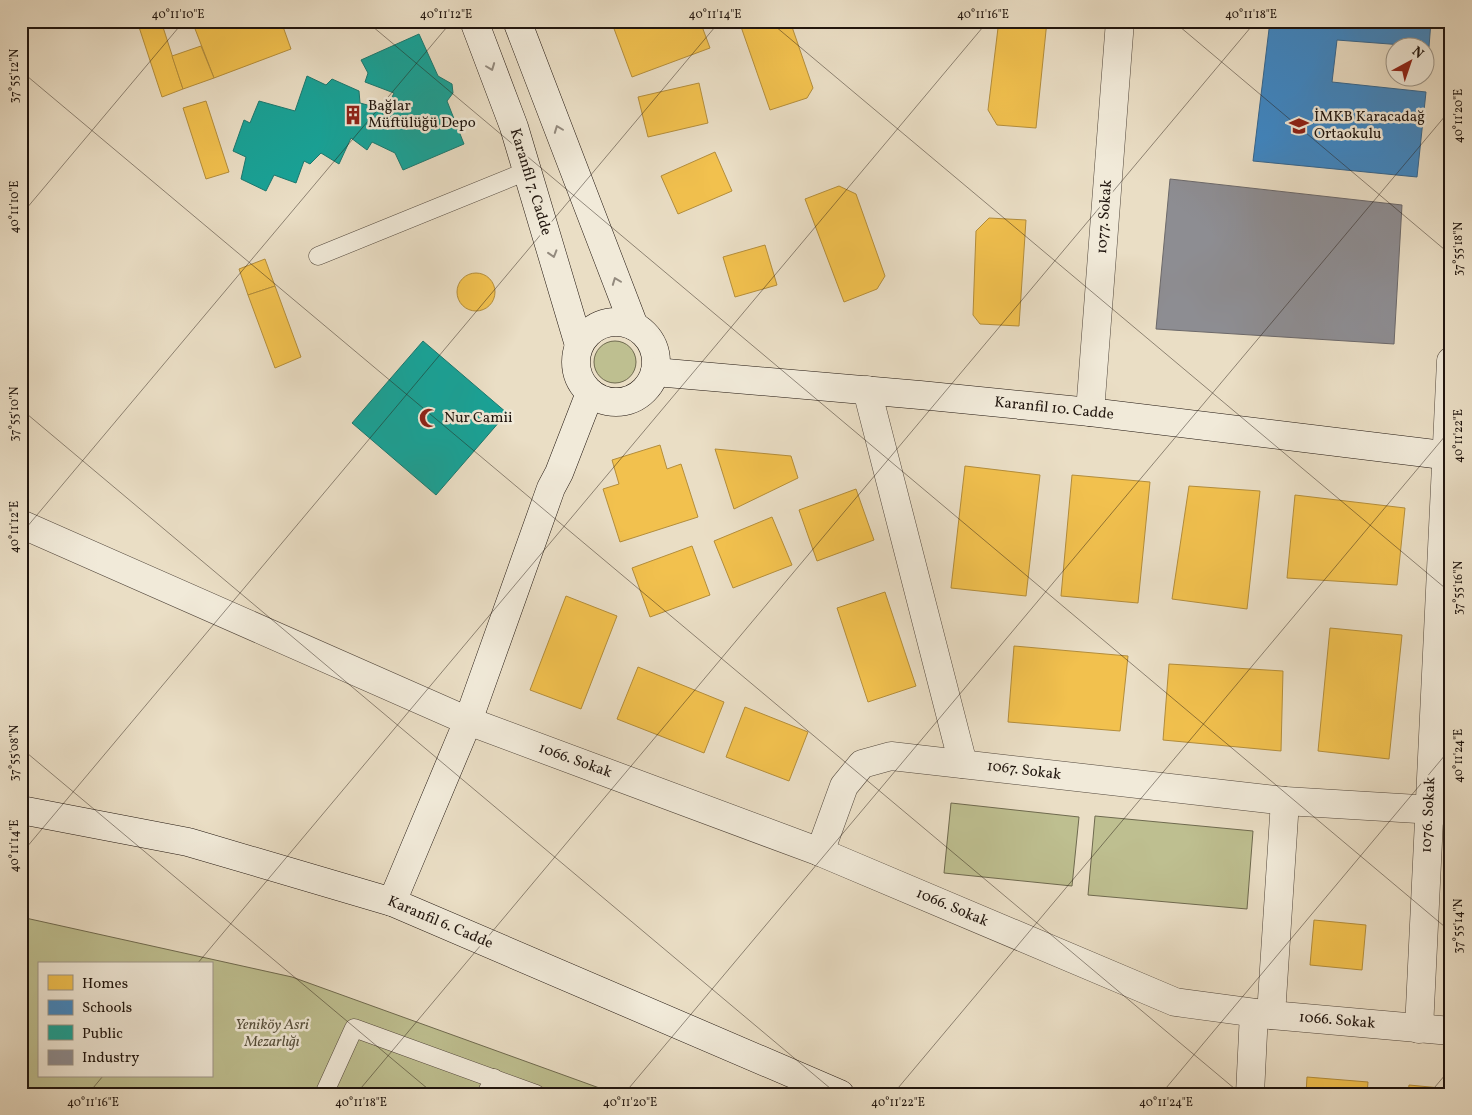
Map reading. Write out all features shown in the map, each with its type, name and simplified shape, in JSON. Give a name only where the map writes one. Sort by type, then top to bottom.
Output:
[{"type":"street","name":"Karanfil 7. Cadde","points":[[474,21],[514,127],[579,345]]},
{"type":"street","points":[[517,21],[634,326]]},
{"type":"street","name":"1077. Sokak","points":[[1090,412],[1120,21]]},
{"type":"street","points":[[609,322],[622,322],[634,326],[645,334],[653,345],[657,359],[650,385],[640,395],[628,401],[614,402],[601,400],[590,393],[581,383],[576,370],[579,345],[586,334],[596,326],[609,322]]},
{"type":"street","name":"1076. Sokak","points":[[1420,1029],[1440,810],[1451,361]]},
{"type":"street","name":"Karanfil 10. Cadde","points":[[655,372],[1090,412],[1449,456]]},
{"type":"street","points":[[867,390],[963,764]]},
{"type":"street","points":[[392,902],[468,721],[551,488],[559,473],[590,393]]},
{"type":"street","name":"1066. Sokak","points":[[21,524],[468,721],[820,852],[1175,1002],[1263,1014],[1451,1031]]},
{"type":"street","name":"1067. Sokak","points":[[820,852],[844,786],[862,764],[891,756],[1285,801],[1440,810]]},
{"type":"street","points":[[1250,1094],[1263,1014],[1285,801]]},
{"type":"street","name":"Karanfil 6. Cadde","points":[[21,810],[188,842],[392,902],[840,1094]]},
{"type":"lane","points":[[318,256],[527,171]]},
{"type":"lane","points":[[324,1094],[354,1028],[536,1094]]},
{"type":"lane","points":[[486,1094],[494,1078]]},
{"type":"green space","points":[[619,341],[627,344],[633,350],[636,362],[633,374],[627,380],[611,383],[603,380],[597,374],[594,358],[597,350],[603,344]]},
{"type":"green space","points":[[951,803],[1079,817],[1072,886],[944,873]]},
{"type":"green space","points":[[1095,816],[1253,831],[1247,909],[1088,895]]},
{"type":"green space","name":"Yeniköy Asri Mezarlığı","points":[[21,917],[292,977],[616,1094],[21,1094]]},
{"type":"building: Homes","points":[[137,21],[161,21],[183,89],[162,97]]},
{"type":"building: Homes","points":[[192,21],[281,21],[291,49],[214,78]]},
{"type":"building: Homes","points":[[625,21],[700,21],[710,48],[632,77],[613,26]]},
{"type":"building: Homes","points":[[739,21],[790,21],[813,88],[807,98],[770,110]]},
{"type":"building: Homes","points":[[1003,21],[1047,21],[1036,128],[997,125],[988,110],[998,28]]},
{"type":"building: Homes","points":[[201,46],[214,78],[183,89],[172,56]]},
{"type":"building: Homes","points":[[699,83],[708,123],[648,137],[638,97]]},
{"type":"building: Homes","points":[[206,101],[229,172],[206,179],[183,108]]},
{"type":"building: Homes","points":[[715,152],[732,191],[678,214],[661,176]]},
{"type":"building: Homes","points":[[839,186],[856,194],[885,276],[877,289],[844,302],[805,199]]},
{"type":"building: Homes","points":[[989,218],[1026,220],[1019,326],[980,324],[973,315],[976,231]]},
{"type":"building: Homes","points":[[765,245],[777,285],[735,297],[723,257]]},
{"type":"building: Homes","points":[[265,259],[275,286],[248,295],[239,269]]},
{"type":"building: Homes","points":[[476,273],[490,278],[495,292],[490,306],[476,311],[462,306],[457,292],[462,278]]},
{"type":"building: Homes","points":[[275,286],[301,357],[275,368],[248,295]]},
{"type":"building: Homes","points":[[660,445],[667,469],[681,464],[698,517],[620,542],[603,489],[619,484],[612,460]]},
{"type":"building: Homes","points":[[715,449],[791,456],[798,478],[734,509]]},
{"type":"building: Homes","points":[[965,466],[1040,475],[1026,596],[951,588]]},
{"type":"building: Homes","points":[[1072,475],[1150,482],[1138,603],[1061,596]]},
{"type":"building: Homes","points":[[1189,486],[1260,491],[1247,609],[1172,599]]},
{"type":"building: Homes","points":[[856,489],[874,540],[817,561],[799,510]]},
{"type":"building: Homes","points":[[1295,495],[1405,508],[1397,585],[1287,578]]},
{"type":"building: Homes","points":[[772,517],[792,565],[733,588],[714,541]]},
{"type":"building: Homes","points":[[692,546],[710,595],[650,617],[632,568]]},
{"type":"building: Homes","points":[[885,592],[916,686],[868,702],[837,608]]},
{"type":"building: Homes","points":[[566,596],[617,616],[581,709],[530,690]]},
{"type":"building: Homes","points":[[1330,628],[1402,635],[1389,759],[1318,751]]},
{"type":"building: Homes","points":[[1014,646],[1128,656],[1120,731],[1008,722]]},
{"type":"building: Homes","points":[[1169,664],[1283,671],[1281,751],[1163,740]]},
{"type":"building: Homes","points":[[638,667],[724,702],[704,753],[617,719]]},
{"type":"building: Homes","points":[[745,707],[808,732],[789,781],[726,757]]},
{"type":"building: Homes","points":[[1314,920],[1366,925],[1362,970],[1310,965]]},
{"type":"building: Homes","points":[[1307,1077],[1368,1082],[1367,1094],[1306,1094]]},
{"type":"building: Homes","points":[[1409,1085],[1451,1089],[1451,1094],[1408,1094]]},
{"type":"building: Schools","points":[[1270,21],[1431,21],[1430,38],[1384,38],[1384,44],[1337,40],[1332,82],[1426,92],[1417,177],[1253,161]]},
{"type":"building: Public","name":"Bağlar Müftülüğü Depo","points":[[419,34],[438,76],[452,84],[453,93],[447,101],[464,144],[403,170],[395,153],[372,142],[367,150],[351,138],[339,164],[321,153],[310,164],[304,161],[296,183],[274,175],[266,191],[241,179],[246,157],[233,151],[244,120],[250,123],[259,101],[295,111],[307,76],[326,85],[332,79],[359,91],[360,103],[386,110],[394,93],[365,82],[368,73],[361,60]]},
{"type":"building: Public","name":"Nur Camii","points":[[423,341],[507,413],[436,495],[352,423]]},
{"type":"building: Industry","points":[[1170,179],[1402,205],[1394,344],[1156,329]]},
{"type":"place","name":"Bağlar Müftülüğü Depo","points":[[353,115]]},
{"type":"place","name":"İMKB Karacadağ Ortaokulu","points":[[1299,126]]},
{"type":"place","name":"Nur Camii","points":[[429,418]]}]
